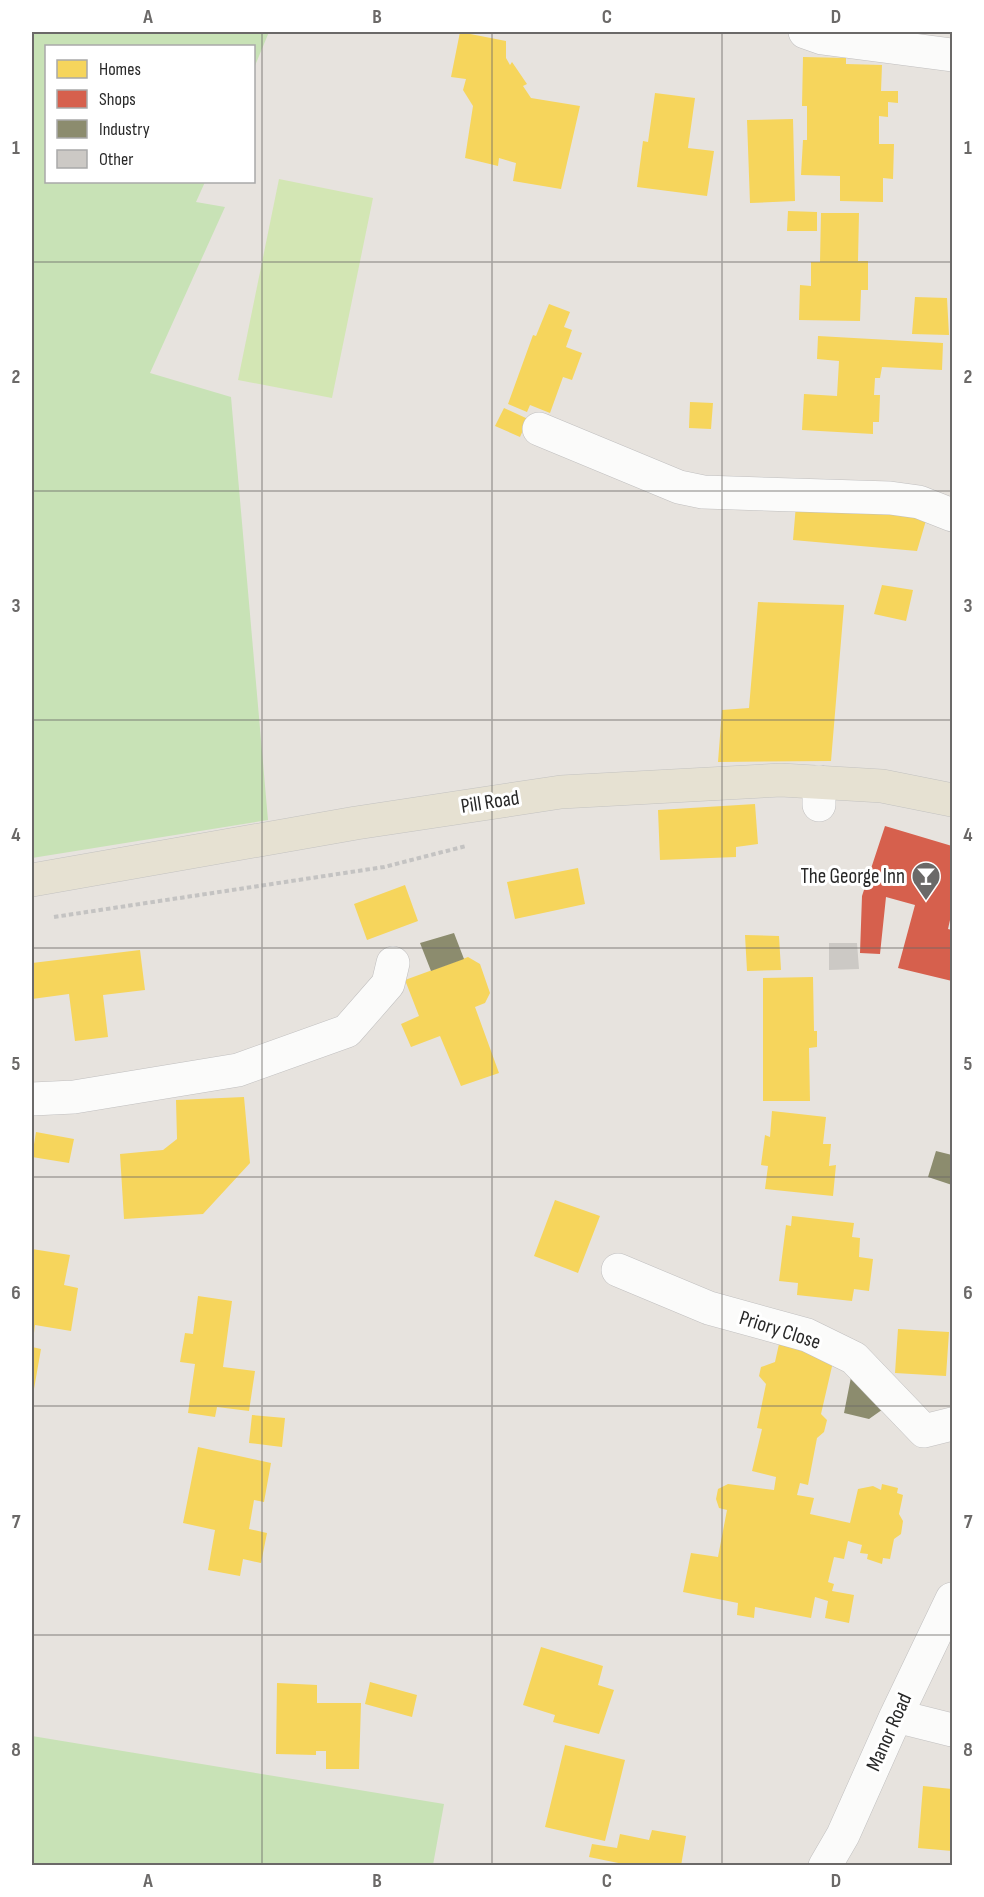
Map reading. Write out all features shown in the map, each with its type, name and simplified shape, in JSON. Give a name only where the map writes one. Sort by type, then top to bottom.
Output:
[{"type":"main road","name":"Pill Road","points":[[32,880],[356,823],[561,792],[781,780],[819,794],[882,786],[952,800]]},
{"type":"street","points":[[805,32],[822,38],[952,55]]},
{"type":"street","points":[[539,429],[679,487],[703,492],[890,498],[919,502],[952,515]]},
{"type":"street","points":[[32,1099],[74,1097],[238,1070],[347,1031],[388,984],[393,963]]},
{"type":"street","name":"Priory Close","points":[[618,1270],[709,1308],[807,1335],[854,1358],[924,1431],[952,1424]]},
{"type":"street","name":"Manor Road","points":[[825,1866],[843,1835],[952,1599]]},
{"type":"street","points":[[896,1716],[952,1730]]},
{"type":"path","points":[[42,918],[384,867],[469,845]]},
{"type":"green space","points":[[32,32],[269,32],[255,66],[255,45],[45,45],[45,183],[205,183],[196,202],[225,207],[150,373],[231,397],[268,820],[32,858]]},
{"type":"green space","points":[[279,179],[373,198],[332,398],[238,380]]},
{"type":"green space","points":[[32,1736],[444,1804],[433,1865],[32,1865]]},
{"type":"building: Homes","points":[[460,32],[506,41],[506,58],[510,65],[512,62],[527,84],[523,86],[531,98],[580,106],[561,189],[513,181],[516,163],[499,158],[498,166],[465,158],[473,106],[463,90],[466,79],[451,77]]},
{"type":"building: Homes","points":[[803,57],[846,58],[846,64],[882,65],[881,91],[898,91],[898,103],[888,102],[888,117],[879,116],[879,144],[894,144],[893,179],[883,178],[883,202],[840,201],[840,176],[801,175],[803,140],[807,140],[807,106],[802,106]]},
{"type":"building: Homes","points":[[655,93],[695,98],[688,148],[714,151],[707,196],[637,187],[643,141],[648,142]]},
{"type":"building: Homes","points":[[793,119],[795,201],[750,203],[747,120]]},
{"type":"building: Homes","points":[[788,211],[817,212],[817,231],[787,231]]},
{"type":"building: Homes","points":[[821,213],[859,213],[858,261],[868,261],[868,290],[861,290],[860,321],[799,320],[800,285],[811,286],[811,262],[820,262]]},
{"type":"building: Homes","points":[[915,297],[947,298],[949,335],[912,334]]},
{"type":"building: Homes","points":[[549,304],[570,312],[564,327],[572,330],[566,347],[582,353],[572,380],[563,377],[550,413],[530,405],[527,412],[508,404],[533,335],[536,336]]},
{"type":"building: Homes","points":[[818,336],[943,343],[942,370],[882,367],[880,378],[875,378],[874,395],[880,395],[879,422],[873,422],[873,434],[802,430],[804,394],[837,396],[839,361],[817,359]]},
{"type":"building: Homes","points":[[690,402],[713,403],[711,429],[689,428]]},
{"type":"building: Homes","points":[[504,408],[528,419],[520,437],[495,426]]},
{"type":"building: Homes","points":[[796,505],[927,517],[917,551],[793,540]]},
{"type":"building: Homes","points":[[882,585],[913,590],[906,621],[874,614]]},
{"type":"building: Homes","points":[[758,602],[844,605],[831,761],[718,762],[722,710],[749,708]]},
{"type":"building: Homes","points":[[755,804],[758,844],[736,847],[736,857],[660,860],[658,810]]},
{"type":"building: Homes","points":[[578,868],[585,904],[515,919],[507,882]]},
{"type":"building: Homes","points":[[405,885],[418,921],[367,940],[354,904]]},
{"type":"building: Homes","points":[[745,935],[779,936],[781,970],[747,971]]},
{"type":"building: Homes","points":[[140,950],[145,990],[103,995],[108,1037],[75,1041],[69,994],[32,999],[32,963]]},
{"type":"building: Homes","points":[[468,957],[480,964],[490,993],[485,1003],[475,1007],[499,1073],[461,1086],[440,1036],[411,1047],[401,1024],[419,1016],[405,980]]},
{"type":"building: Homes","points":[[813,977],[814,1031],[817,1031],[817,1047],[809,1048],[810,1101],[763,1101],[763,978]]},
{"type":"building: Homes","points":[[244,1097],[250,1163],[203,1214],[124,1219],[120,1154],[163,1150],[177,1139],[176,1100]]},
{"type":"building: Homes","points":[[772,1111],[826,1117],[823,1144],[831,1144],[829,1166],[836,1165],[833,1196],[765,1189],[768,1166],[761,1165],[765,1135],[770,1137]]},
{"type":"building: Homes","points":[[36,1132],[74,1139],[69,1163],[32,1157]]},
{"type":"building: Homes","points":[[555,1200],[600,1216],[578,1273],[534,1256]]},
{"type":"building: Homes","points":[[792,1216],[854,1223],[852,1237],[860,1238],[859,1257],[873,1259],[869,1291],[854,1289],[852,1301],[797,1295],[798,1283],[779,1281],[786,1225],[791,1226]]},
{"type":"building: Homes","points":[[32,1249],[70,1255],[64,1285],[78,1288],[71,1331],[35,1325],[33,1341]]},
{"type":"building: Homes","points":[[198,1296],[232,1301],[223,1367],[255,1371],[249,1411],[217,1407],[215,1417],[188,1413],[195,1364],[180,1362],[185,1333],[193,1334]]},
{"type":"building: Homes","points":[[898,1329],[949,1332],[946,1376],[895,1373]]},
{"type":"building: Homes","points":[[779,1344],[825,1354],[833,1362],[821,1414],[827,1420],[824,1432],[817,1438],[808,1485],[800,1483],[797,1495],[814,1498],[810,1514],[850,1523],[858,1489],[873,1486],[881,1490],[882,1484],[898,1488],[897,1493],[903,1495],[899,1514],[903,1521],[901,1534],[894,1539],[890,1559],[883,1558],[882,1564],[867,1559],[868,1554],[860,1553],[862,1545],[848,1541],[844,1559],[834,1557],[828,1582],[834,1584],[832,1591],[854,1595],[849,1623],[825,1618],[828,1601],[815,1597],[811,1618],[755,1607],[754,1618],[737,1615],[738,1603],[683,1592],[691,1553],[718,1557],[727,1510],[719,1508],[716,1499],[718,1489],[728,1484],[774,1490],[776,1477],[752,1471],[762,1429],[757,1428],[766,1384],[759,1376],[761,1367],[775,1362]]},
{"type":"building: Homes","points":[[32,1347],[41,1349],[34,1389],[32,1389]]},
{"type":"building: Homes","points":[[252,1415],[285,1418],[282,1447],[249,1443]]},
{"type":"building: Homes","points":[[198,1447],[271,1463],[264,1502],[254,1500],[249,1529],[267,1533],[261,1563],[243,1559],[240,1576],[208,1570],[215,1530],[183,1523]]},
{"type":"building: Homes","points":[[541,1647],[603,1666],[598,1685],[614,1690],[599,1734],[553,1722],[555,1715],[523,1705]]},
{"type":"building: Homes","points":[[370,1682],[417,1695],[412,1717],[365,1704]]},
{"type":"building: Homes","points":[[277,1683],[317,1685],[317,1703],[361,1703],[359,1769],[326,1769],[326,1751],[316,1751],[316,1755],[276,1754]]},
{"type":"building: Homes","points":[[565,1745],[625,1760],[605,1841],[545,1827]]},
{"type":"building: Homes","points":[[923,1786],[952,1789],[952,1851],[918,1848]]},
{"type":"building: Homes","points":[[652,1830],[686,1836],[681,1866],[633,1866],[589,1857],[592,1844],[617,1848],[620,1834],[649,1840]]},
{"type":"building: Shops","name":"The George Inn","points":[[885,826],[952,846],[952,911],[948,929],[952,930],[952,981],[898,968],[915,905],[886,897],[880,954],[860,953],[862,896]]},
{"type":"building: Industry","points":[[454,933],[464,959],[431,971],[420,943]]},
{"type":"building: Industry","points":[[936,1151],[952,1155],[952,1185],[928,1177]]},
{"type":"building: Industry","points":[[853,1367],[886,1407],[869,1419],[844,1413]]},
{"type":"building: Other","points":[[829,943],[857,943],[859,969],[829,970]]},
{"type":"place","name":"The George Inn","points":[[926,902]]}]
